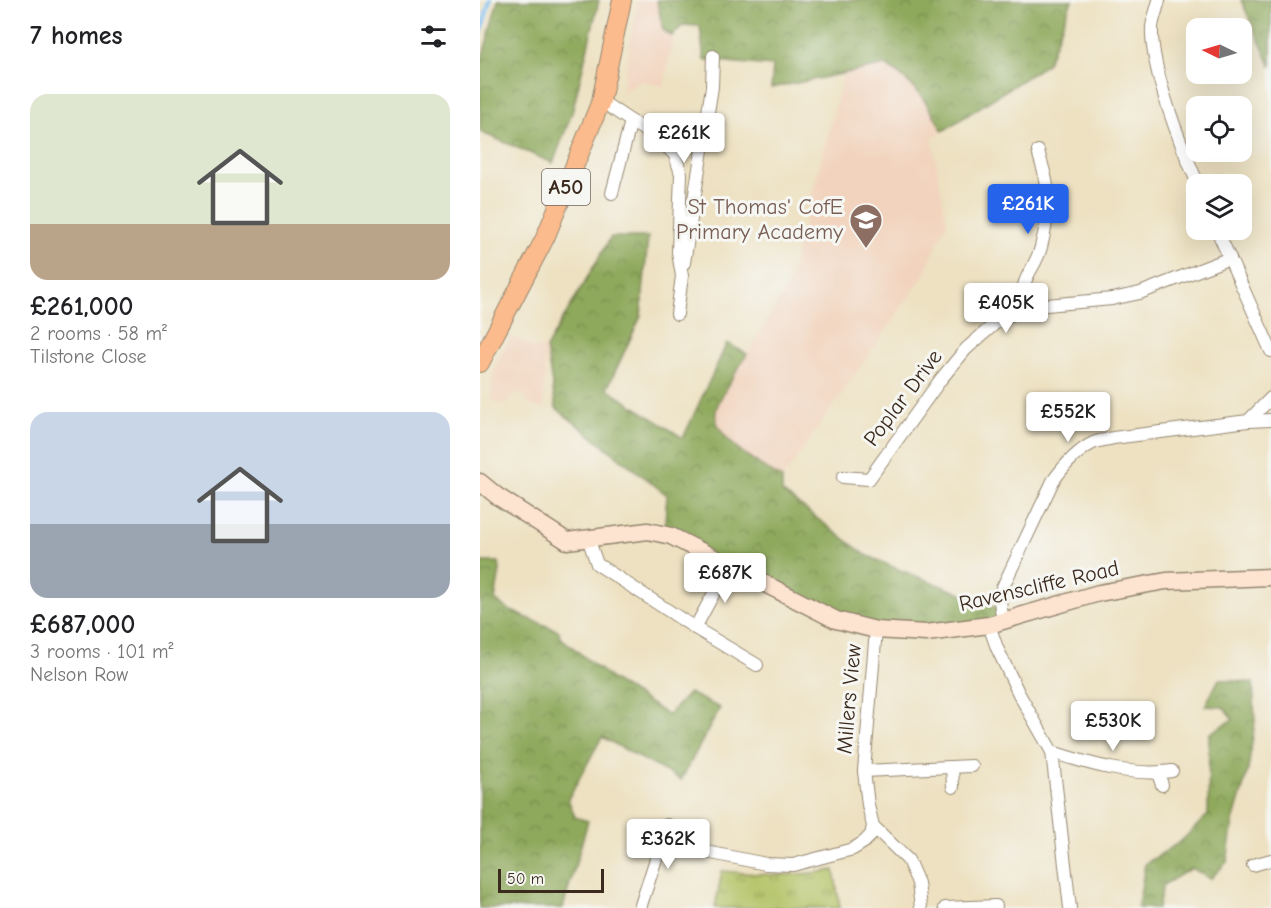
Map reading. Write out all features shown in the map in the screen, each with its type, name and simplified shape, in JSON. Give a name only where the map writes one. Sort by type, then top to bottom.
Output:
[{"type":"main road","name":"A50","points":[[480,363],[545,238],[601,101],[622,0]]},
{"type":"street","points":[[1159,0],[1152,27],[1157,64],[1184,153],[1193,174]]},
{"type":"street","points":[[677,314],[712,87],[713,56]]},
{"type":"street","points":[[601,101],[662,142],[675,154],[681,174],[678,252],[682,276]]},
{"type":"street","points":[[612,193],[631,121]]},
{"type":"street","points":[[1025,307],[1023,283],[1041,248],[1047,212],[1047,185],[1038,151]]},
{"type":"street","points":[[1222,240],[1271,351]]},
{"type":"street","name":"Poplar Drive","points":[[843,477],[869,479],[941,379],[966,349],[998,321],[1025,307],[1112,299],[1140,293],[1230,258]]},
{"type":"street","points":[[1248,421],[1271,398]]},
{"type":"street","points":[[1070,908],[1052,752],[1019,694],[997,648],[996,623],[999,595],[1053,481],[1077,455],[1094,443],[1113,438],[1271,420]]},
{"type":"street","name":"Ravenscliffe Road","points":[[480,482],[567,541],[648,531],[670,536],[836,620],[876,630],[926,633],[996,623],[1099,593],[1166,581],[1271,577]]},
{"type":"street","points":[[588,538],[597,564],[694,628],[757,665]]},
{"type":"street","points":[[694,628],[729,565]]},
{"type":"street","name":"Millers View","points":[[873,826],[864,771],[876,630]]},
{"type":"street","points":[[1052,752],[1160,779],[1172,771]]},
{"type":"street","name":"Millers View","points":[[864,771],[972,766]]},
{"type":"street","points":[[952,767],[953,787]]},
{"type":"street","points":[[640,908],[667,825]]},
{"type":"street","points":[[662,843],[766,864],[793,865],[853,849],[871,835],[873,826]]},
{"type":"street","points":[[873,826],[908,860],[918,883],[921,908]]},
{"type":"street","points":[[1253,866],[1271,861]]},
{"type":"street","points":[[945,908],[996,906]]},
{"type":"shaded area","points":[[638,0],[679,4],[664,86],[641,81],[625,90],[621,96]]},
{"type":"shaded area","name":"St Thomas' CofE Primary Academy","points":[[886,65],[907,79],[921,95],[943,131],[932,138],[947,222],[924,275],[782,479],[728,442],[716,423],[716,408],[788,284],[844,74]]},
{"type":"shaded area","points":[[511,337],[534,348],[546,348],[543,408],[530,405],[524,395],[513,394],[507,402],[500,403],[494,401],[491,396],[493,371]]},
{"type":"green space","points":[[498,0],[599,0],[572,113],[553,163],[480,132],[480,66]]},
{"type":"green space","points":[[657,0],[1072,0],[1047,64],[943,131],[931,110],[913,87],[886,65],[771,88],[773,66],[704,60],[700,26],[683,25],[672,36],[663,30]]},
{"type":"green space","points":[[1241,0],[1271,0],[1271,67],[1252,25],[1252,18],[1249,18]]},
{"type":"green space","points":[[611,237],[648,237],[641,316],[607,389],[683,438],[727,343],[747,354],[717,407],[716,418],[720,429],[728,439],[750,458],[782,479],[782,492],[866,555],[1001,609],[1003,622],[876,630],[664,534],[667,495],[556,408],[546,348]]},
{"type":"green space","points":[[480,562],[499,562],[500,570],[495,600],[511,611],[559,631],[560,637],[614,681],[668,715],[689,693],[720,708],[681,780],[602,737],[568,799],[575,817],[588,821],[563,908],[480,908]]},
{"type":"green space","points":[[1219,679],[1253,683],[1255,722],[1248,770],[1233,822],[1227,862],[1210,879],[1192,868],[1163,885],[1158,908],[1138,908],[1145,864],[1180,842],[1208,815],[1209,734],[1233,719],[1223,707],[1205,706]]},
{"type":"green space","points":[[834,870],[840,908],[715,908],[722,871],[778,875]]},
{"type":"waterway","points":[[480,36],[490,0]]},
{"type":"place","name":"St Thomas' CofE Primary Academy","points":[[866,249]]}]
